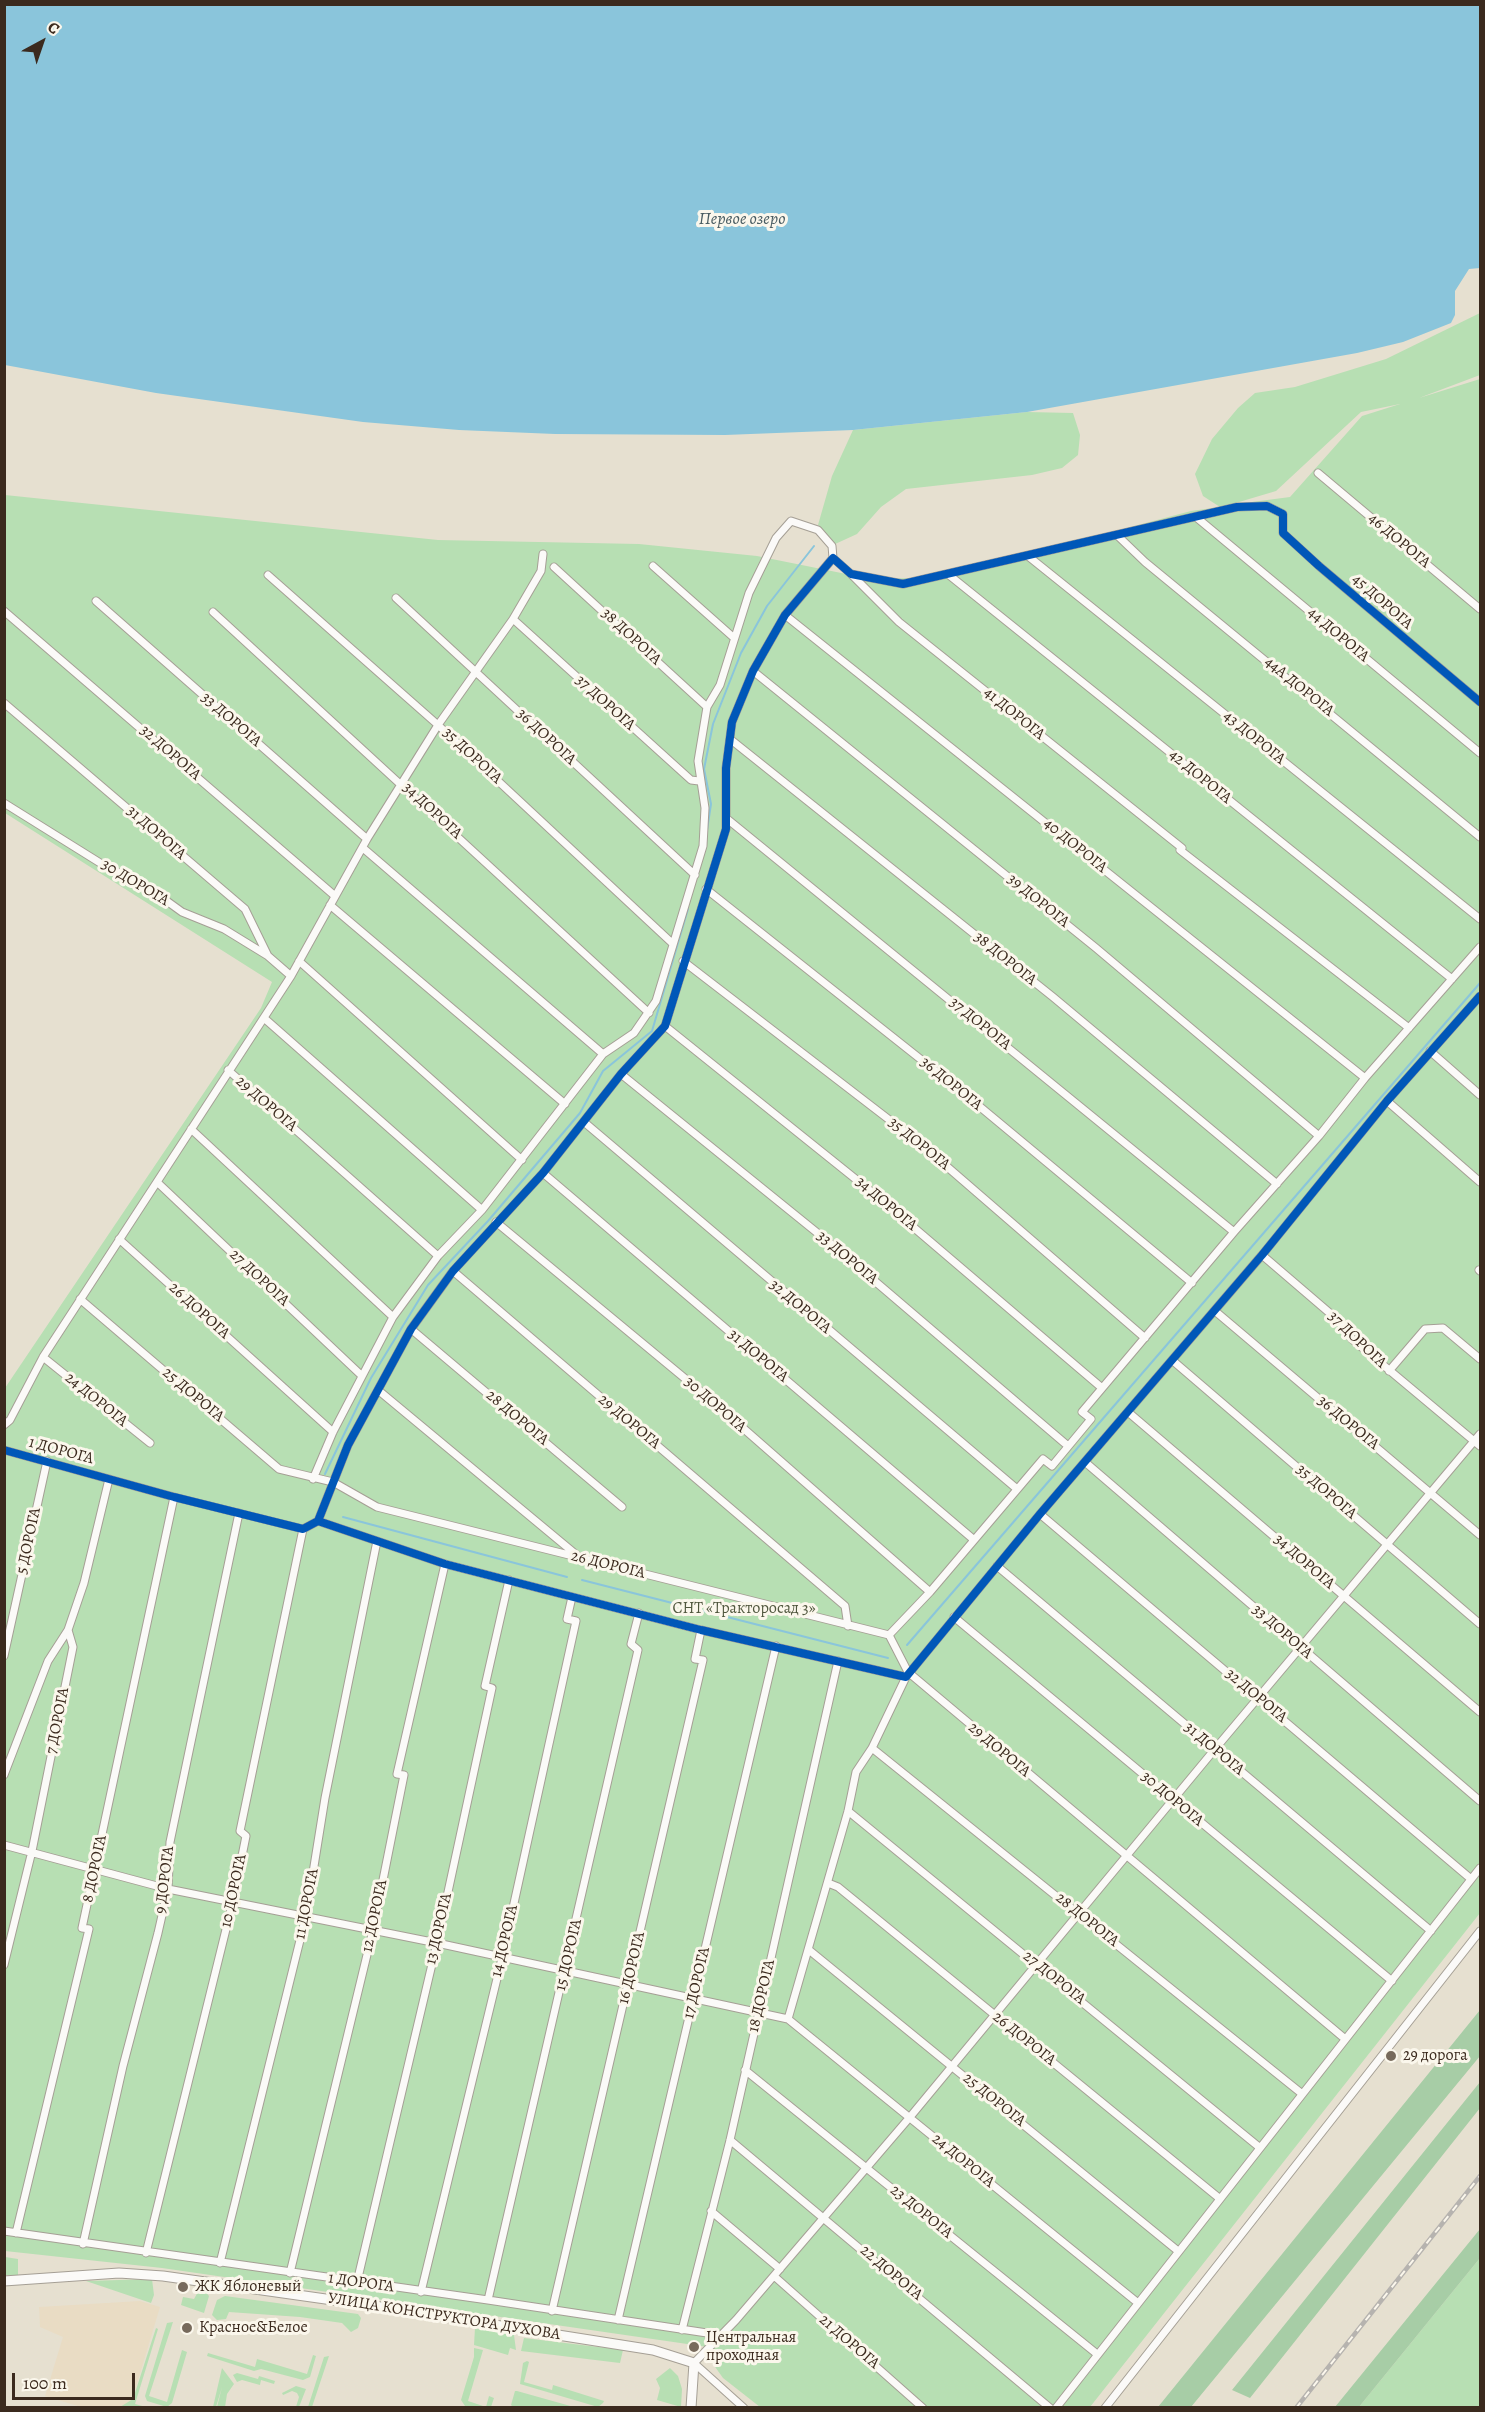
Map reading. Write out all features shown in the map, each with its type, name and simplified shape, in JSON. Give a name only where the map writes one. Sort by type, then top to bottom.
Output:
[{"type":"street","name":"46 ДОРОГА","points":[[1318,473],[1480,609]]},
{"type":"street","name":"45 ДОРОГА","points":[[1196,517],[1237,507],[1267,506],[1283,513],[1283,533],[1480,702]]},
{"type":"street","points":[[851,574],[903,584],[1196,517]]},
{"type":"street","name":"44 ДОРОГА","points":[[1196,517],[1480,753]]},
{"type":"street","points":[[303,1529],[318,1521],[348,1445],[411,1329],[453,1271],[543,1173],[621,1074],[665,1026],[726,829],[732,722],[753,671],[785,615],[833,558],[832,546],[818,530],[791,520],[776,538],[759,572],[734,637],[720,684],[707,707],[698,761],[699,781],[705,808],[703,846],[656,1001],[634,1033],[603,1054],[483,1210],[438,1256],[393,1317],[333,1432],[313,1479]]},
{"type":"street","name":"44А ДОРОГА","points":[[1118,536],[1145,562],[1480,837]]},
{"type":"street","points":[[4,1425],[10,1420],[42,1357],[291,976],[367,838],[438,725],[513,619],[541,571],[543,554]]},
{"type":"street","name":"43 ДОРОГА","points":[[1028,556],[1480,919]]},
{"type":"street","name":"41 ДОРОГА","points":[[833,558],[899,622],[1181,849],[1409,1028]]},
{"type":"street","points":[[653,566],[734,637]]},
{"type":"street","name":"38 ДОРОГА","points":[[554,567],[707,707]]},
{"type":"street","name":"35 ДОРОГА","points":[[268,575],[438,725],[672,943]]},
{"type":"street","name":"42 ДОРОГА","points":[[949,575],[1452,979]]},
{"type":"street","name":"36 ДОРОГА","points":[[396,598],[695,875]]},
{"type":"street","name":"33 ДОРОГА","points":[[96,601],[367,838]]},
{"type":"street","name":"32 ДОРОГА","points":[[4,611],[335,896]]},
{"type":"street","name":"34 ДОРОГА","points":[[213,612],[403,784],[649,1013]]},
{"type":"street","name":"40 ДОРОГА","points":[[785,615],[1365,1078]]},
{"type":"street","name":"37 ДОРОГА","points":[[513,619],[691,780],[699,781]]},
{"type":"street","name":"39 ДОРОГА","points":[[753,671],[1096,948],[1319,1136]]},
{"type":"street","name":"31 ДОРОГА","points":[[4,702],[244,909],[268,956],[291,976]]},
{"type":"street","name":"38 ДОРОГА","points":[[730,739],[1053,997],[1277,1184]]},
{"type":"street","name":"30 ДОРОГА","points":[[4,803],[105,866],[146,886],[182,912],[224,929],[268,956]]},
{"type":"street","name":"37 ДОРОГА","points":[[726,818],[1234,1232]]},
{"type":"street","points":[[363,848],[603,1054]]},
{"type":"street","name":"36 ДОРОГА","points":[[706,889],[967,1096],[1192,1284]]},
{"type":"street","points":[[330,905],[565,1104]]},
{"type":"street","points":[[889,1635],[930,1592],[1043,1459],[1052,1466],[1091,1419],[1082,1412],[1234,1232],[1319,1136],[1365,1078],[1480,947]]},
{"type":"street","points":[[299,961],[522,1160]]},
{"type":"street","name":"35 ДОРОГА","points":[[683,962],[922,1145],[1145,1338]]},
{"type":"street","points":[[4,1845],[168,1889],[437,1943],[788,2019],[848,1811],[856,1772],[872,1748],[907,1675],[1040,1514],[1262,1255],[1387,1101],[1480,996]]},
{"type":"street","points":[[1473,1004],[1480,1011]]},
{"type":"street","points":[[264,1018],[483,1210]]},
{"type":"street","name":"34 ДОРОГА","points":[[665,1026],[878,1197],[1102,1388]]},
{"type":"street","points":[[1430,1051],[1480,1095]]},
{"type":"street","name":"29 ДОРОГА","points":[[228,1071],[438,1256]]},
{"type":"street","name":"33 ДОРОГА","points":[[621,1074],[836,1248],[1068,1446]]},
{"type":"street","points":[[1387,1101],[1480,1182]]},
{"type":"street","name":"32 ДОРОГА","points":[[584,1122],[1017,1489]]},
{"type":"street","points":[[191,1129],[393,1317]]},
{"type":"street","name":"31 ДОРОГА","points":[[543,1173],[973,1539]]},
{"type":"street","name":"27 ДОРОГА","points":[[157,1182],[362,1375]]},
{"type":"street","name":"30 ДОРОГА","points":[[496,1222],[711,1400],[930,1592]]},
{"type":"street","name":"26 ДОРОГА","points":[[119,1239],[333,1432]]},
{"type":"street","name":"37 ДОРОГА","points":[[1262,1255],[1339,1321],[1352,1339],[1478,1444]]},
{"type":"street","name":"29 ДОРОГА","points":[[453,1271],[845,1606],[848,1626]]},
{"type":"street","name":"25 ДОРОГА","points":[[80,1299],[279,1469],[333,1482]]},
{"type":"street","name":"36 ДОРОГА","points":[[1215,1311],[1480,1535]]},
{"type":"street","points":[[1389,1371],[1425,1329],[1443,1328],[1480,1359]]},
{"type":"street","name":"28 ДОРОГА","points":[[411,1329],[622,1507]]},
{"type":"street","name":"24 ДОРОГА","points":[[42,1357],[150,1443]]},
{"type":"street","name":"35 ДОРОГА","points":[[1172,1360],[1480,1624]]},
{"type":"street","points":[[378,1389],[581,1559]]},
{"type":"street","name":"34 ДОРОГА","points":[[1128,1412],[1480,1712]]},
{"type":"street","points":[[691,2408],[694,2362],[774,2276],[867,2168],[1125,1856],[1431,1493],[1478,1444],[1480,1434]]},
{"type":"street","name":"1 ДОРОГА","points":[[4,1450],[174,1497],[303,1529]]},
{"type":"street","name":"5 ДОРОГА","points":[[4,1656],[46,1461]]},
{"type":"street","name":"33 ДОРОГА","points":[[1085,1462],[1480,1801]]},
{"type":"street","name":"7 ДОРОГА","points":[[4,1965],[32,1851],[73,1647],[68,1630],[84,1583],[110,1479]]},
{"type":"street","name":"26 ДОРОГА","points":[[333,1482],[377,1507],[889,1635]]},
{"type":"street","name":"8 ДОРОГА","points":[[16,2233],[89,1929],[82,1928],[174,1497]]},
{"type":"street","name":"9 ДОРОГА","points":[[83,2244],[123,2066],[168,1889],[170,1842],[239,1513]]},
{"type":"street","name":"32 ДОРОГА","points":[[1040,1514],[1471,1880]]},
{"type":"street","points":[[318,1521],[446,1564],[572,1597],[701,1630],[907,1675]]},
{"type":"street","name":"10 ДОРОГА","points":[[146,2253],[233,1901],[246,1836],[240,1831],[303,1529]]},
{"type":"street","name":"11 ДОРОГА","points":[[220,2263],[306,1916],[325,1798],[377,1541]]},
{"type":"street","name":"12 ДОРОГА","points":[[290,2273],[373,1930],[404,1775],[397,1774],[446,1564]]},
{"type":"street","name":"31 ДОРОГА","points":[[997,1566],[1431,1931]]},
{"type":"street","name":"13 ДОРОГА","points":[[357,2282],[437,1943],[492,1688],[485,1686],[509,1580]]},
{"type":"street","name":"14 ДОРОГА","points":[[421,2292],[502,1958],[576,1621],[567,1619],[572,1597]]},
{"type":"street","name":"15 ДОРОГА","points":[[488,2300],[638,1650],[631,1644],[639,1613]]},
{"type":"street","name":"30 ДОРОГА","points":[[954,1617],[1392,1981]]},
{"type":"street","points":[[4,1775],[48,1661],[68,1630]]},
{"type":"street","name":"16 ДОРОГА","points":[[552,2311],[703,1660],[695,1659],[701,1630]]},
{"type":"street","name":"29 ДОРОГА","points":[[889,1635],[907,1675],[1344,2038]]},
{"type":"street","name":"17 ДОРОГА","points":[[618,2320],[776,1646]]},
{"type":"street","name":"18 ДОРОГА","points":[[682,2330],[730,2140],[838,1661]]},
{"type":"street","name":"28 ДОРОГА","points":[[872,1748],[1301,2093]]},
{"type":"street","name":"27 ДОРОГА","points":[[848,1811],[1259,2147]]},
{"type":"street","points":[[1056,2408],[1344,2038],[1392,1981],[1480,1868]]},
{"type":"street","name":"26 ДОРОГА","points":[[828,1883],[838,1887],[1219,2198]]},
{"type":"street","points":[[1105,2408],[1480,1931]]},
{"type":"street","name":"25 ДОРОГА","points":[[809,1950],[1178,2251]]},
{"type":"street","name":"24 ДОРОГА","points":[[788,2019],[1137,2303]]},
{"type":"street","name":"23 ДОРОГА","points":[[745,2070],[1097,2354]]},
{"type":"street","name":"22 ДОРОГА","points":[[730,2140],[1050,2408]]},
{"type":"street","points":[[711,2211],[780,2269]]},
{"type":"street","name":"1 ДОРОГА","points":[[4,2231],[488,2300],[718,2337]]},
{"type":"street","name":"УЛИЦА КОНСТРУКТОРА ДУХОВА","points":[[4,2281],[119,2273],[163,2276],[653,2350],[694,2362]]},
{"type":"street","name":"21 ДОРОГА","points":[[774,2276],[923,2408]]},
{"type":"street","points":[[694,2362],[744,2408]]},
{"type":"shaded area","points":[[140,2301],[160,2307],[130,2407],[81,2407],[45,2396],[63,2337],[40,2327],[39,2307]]},
{"type":"green space","name":"СНТ «Тракторосад 3»","points":[[1480,313],[1480,375],[1419,398],[1480,379],[1480,1913],[1090,2407],[760,2407],[723,2378],[713,2364],[708,2347],[162,2268],[5,2251],[5,1388],[261,1008],[272,982],[5,813],[5,495],[438,540],[639,544],[757,556],[871,579],[911,578],[1070,543],[1191,511],[1220,507],[1203,496],[1195,474],[1212,439],[1238,408],[1255,393],[1295,387],[1386,359]],"holes":[[[1400,404],[1362,416],[1290,497],[1229,505],[1276,491],[1361,412]]]},
{"type":"green space","points":[[1027,412],[1073,413],[1080,435],[1078,455],[1062,468],[1032,475],[906,489],[881,507],[857,534],[833,545],[818,525],[832,476],[853,430]]},
{"type":"green space","points":[[1480,2010],[1480,2056],[1191,2407],[1158,2407]]},
{"type":"green space","points":[[1480,2082],[1480,2108],[1250,2398],[1232,2390]]},
{"type":"green space","points":[[1480,2229],[1480,2258],[1359,2407],[1335,2407]]},
{"type":"green space","points":[[5,2257],[18,2259],[18,2275],[5,2275]]},
{"type":"green space","points":[[1480,2258],[1480,2407],[1359,2407]]},
{"type":"green space","points":[[152,2279],[154,2295],[151,2303],[86,2281]]},
{"type":"green space","points":[[199,2290],[204,2290],[209,2296],[204,2313],[181,2305],[183,2297],[194,2299]]},
{"type":"green space","points":[[225,2296],[358,2314],[361,2318],[358,2328],[351,2332],[342,2323],[300,2317],[229,2312],[226,2319],[217,2320],[212,2315],[217,2300]]},
{"type":"green space","points":[[173,2322],[149,2396],[167,2402],[182,2350],[187,2352],[172,2403],[167,2407],[147,2401],[145,2396],[167,2323]]},
{"type":"green space","points":[[156,2328],[158,2329],[135,2404],[146,2407],[120,2407],[133,2399]]},
{"type":"green space","points":[[475,2328],[514,2335],[516,2350],[510,2348],[508,2355],[474,2345]]},
{"type":"green space","points":[[524,2338],[623,2350],[620,2363],[521,2351]]},
{"type":"green space","points":[[474,2348],[483,2350],[468,2401],[486,2407],[465,2406],[461,2400],[474,2357]]},
{"type":"green space","points":[[208,2353],[255,2367],[257,2359],[307,2374],[313,2355],[316,2356],[310,2377],[303,2380],[261,2369],[254,2371],[207,2356]]},
{"type":"green space","points":[[329,2356],[312,2407],[308,2407],[324,2357]]},
{"type":"green space","points":[[529,2362],[524,2382],[552,2390],[553,2385],[604,2401],[603,2403],[598,2407],[520,2384],[523,2363]]},
{"type":"green space","points":[[222,2368],[234,2384],[227,2394],[225,2407],[217,2407],[222,2387],[216,2407],[213,2407]]},
{"type":"green space","points":[[670,2368],[678,2376],[682,2389],[681,2407],[657,2400],[660,2388],[656,2379]]},
{"type":"green space","points":[[237,2373],[275,2381],[274,2384],[261,2380],[260,2385],[242,2380],[237,2382],[233,2375]]},
{"type":"green space","points":[[296,2386],[306,2389],[299,2407],[296,2407],[299,2397],[297,2393],[292,2391],[283,2395],[282,2393]]},
{"type":"green space","points":[[515,2391],[574,2407],[513,2407],[511,2405]]},
{"type":"green space","points":[[489,2396],[494,2398],[491,2407],[486,2407]]},
{"type":"water","name":"Первое озеро","points":[[4,5],[1480,5],[1480,268],[1469,269],[1455,291],[1455,315],[1451,323],[1403,342],[1357,353],[1027,412],[853,430],[725,435],[555,434],[459,430],[363,422],[156,393],[5,365]]},
{"type":"waterway","points":[[707,830],[711,804],[704,769],[713,724],[741,653],[767,606],[814,546]]},
{"type":"waterway","points":[[325,1474],[371,1378],[428,1285],[488,1221],[580,1113],[603,1071],[652,1031],[688,909]]},
{"type":"waterway","points":[[907,1645],[1480,983]]},
{"type":"waterway","points":[[343,1517],[567,1577]]},
{"type":"waterway","points":[[582,1580],[888,1658]]},
{"type":"railway","points":[[1296,2408],[1480,2176]]},
{"type":"cycle path","points":[[318,1521],[348,1445],[411,1329],[453,1271],[543,1173],[621,1074],[665,1026],[726,829],[726,768],[732,722],[753,671],[785,615],[833,558],[851,574],[903,584],[1237,507],[1267,506],[1283,514],[1283,533],[1480,702]]},
{"type":"cycle path","points":[[4,1450],[174,1497],[303,1529],[318,1521],[445,1564],[701,1630],[906,1677],[1040,1514],[1262,1255],[1387,1101],[1480,996]]},
{"type":"place","name":"29 дорога","points":[[1391,2056]]},
{"type":"place","name":"ЖК Яблоневый","points":[[183,2287]]},
{"type":"place","name":"Красное&Белое","points":[[187,2328]]},
{"type":"place","name":"Центральная проходная","points":[[694,2347]]}]
